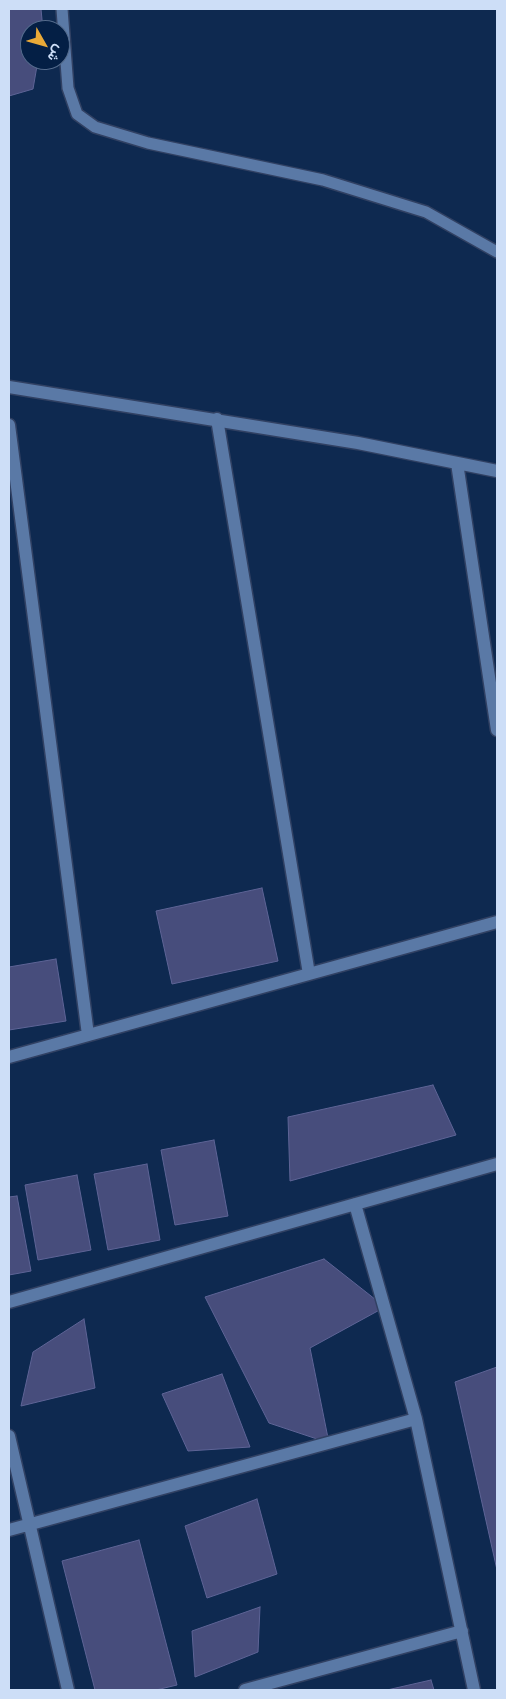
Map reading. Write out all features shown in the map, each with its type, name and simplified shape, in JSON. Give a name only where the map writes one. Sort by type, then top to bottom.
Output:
[{"type":"street","points":[[9,387],[358,442],[497,471]]},
{"type":"street","points":[[217,419],[309,974]]},
{"type":"street","points":[[9,426],[88,1035]]},
{"type":"street","points":[[457,463],[497,730]]},
{"type":"street","points":[[9,1057],[497,922]]},
{"type":"street","points":[[9,1302],[497,1164]]},
{"type":"street","points":[[356,1204],[416,1419],[474,1690]]},
{"type":"street","points":[[9,1530],[416,1419]]},
{"type":"street","points":[[9,1436],[68,1690]]},
{"type":"street","points":[[245,1690],[462,1631]]},
{"type":"lane","points":[[62,9],[68,88],[77,114],[94,128],[148,143],[323,180],[426,212],[497,252]]},
{"type":"building","points":[[9,9],[41,9],[42,20],[20,20],[20,70],[36,70],[33,89],[9,96]]},
{"type":"building","points":[[262,888],[278,961],[172,984],[156,911]]},
{"type":"building","points":[[56,959],[66,1021],[9,1030],[9,967]]},
{"type":"building","points":[[433,1085],[456,1135],[290,1181],[288,1117]]},
{"type":"building","points":[[214,1140],[228,1216],[175,1225],[161,1150]]},
{"type":"building","points":[[147,1164],[160,1240],[108,1250],[94,1174]]},
{"type":"building","points":[[77,1175],[91,1250],[38,1260],[25,1185]]},
{"type":"building","points":[[17,1196],[31,1271],[9,1275],[9,1197]]},
{"type":"building","points":[[324,1259],[385,1307],[310,1348],[329,1443],[269,1423],[205,1297]]},
{"type":"building","points":[[84,1319],[95,1388],[21,1406],[33,1352]]},
{"type":"building","points":[[497,1367],[497,1570],[455,1382]]},
{"type":"building","points":[[222,1374],[250,1447],[188,1451],[162,1394]]},
{"type":"building","points":[[257,1499],[277,1574],[207,1598],[185,1526]]},
{"type":"building","points":[[139,1540],[177,1685],[156,1690],[95,1690],[62,1561]]},
{"type":"building","points":[[260,1607],[258,1652],[195,1677],[192,1631]]},
{"type":"building","points":[[431,1680],[434,1690],[387,1690]]}]
